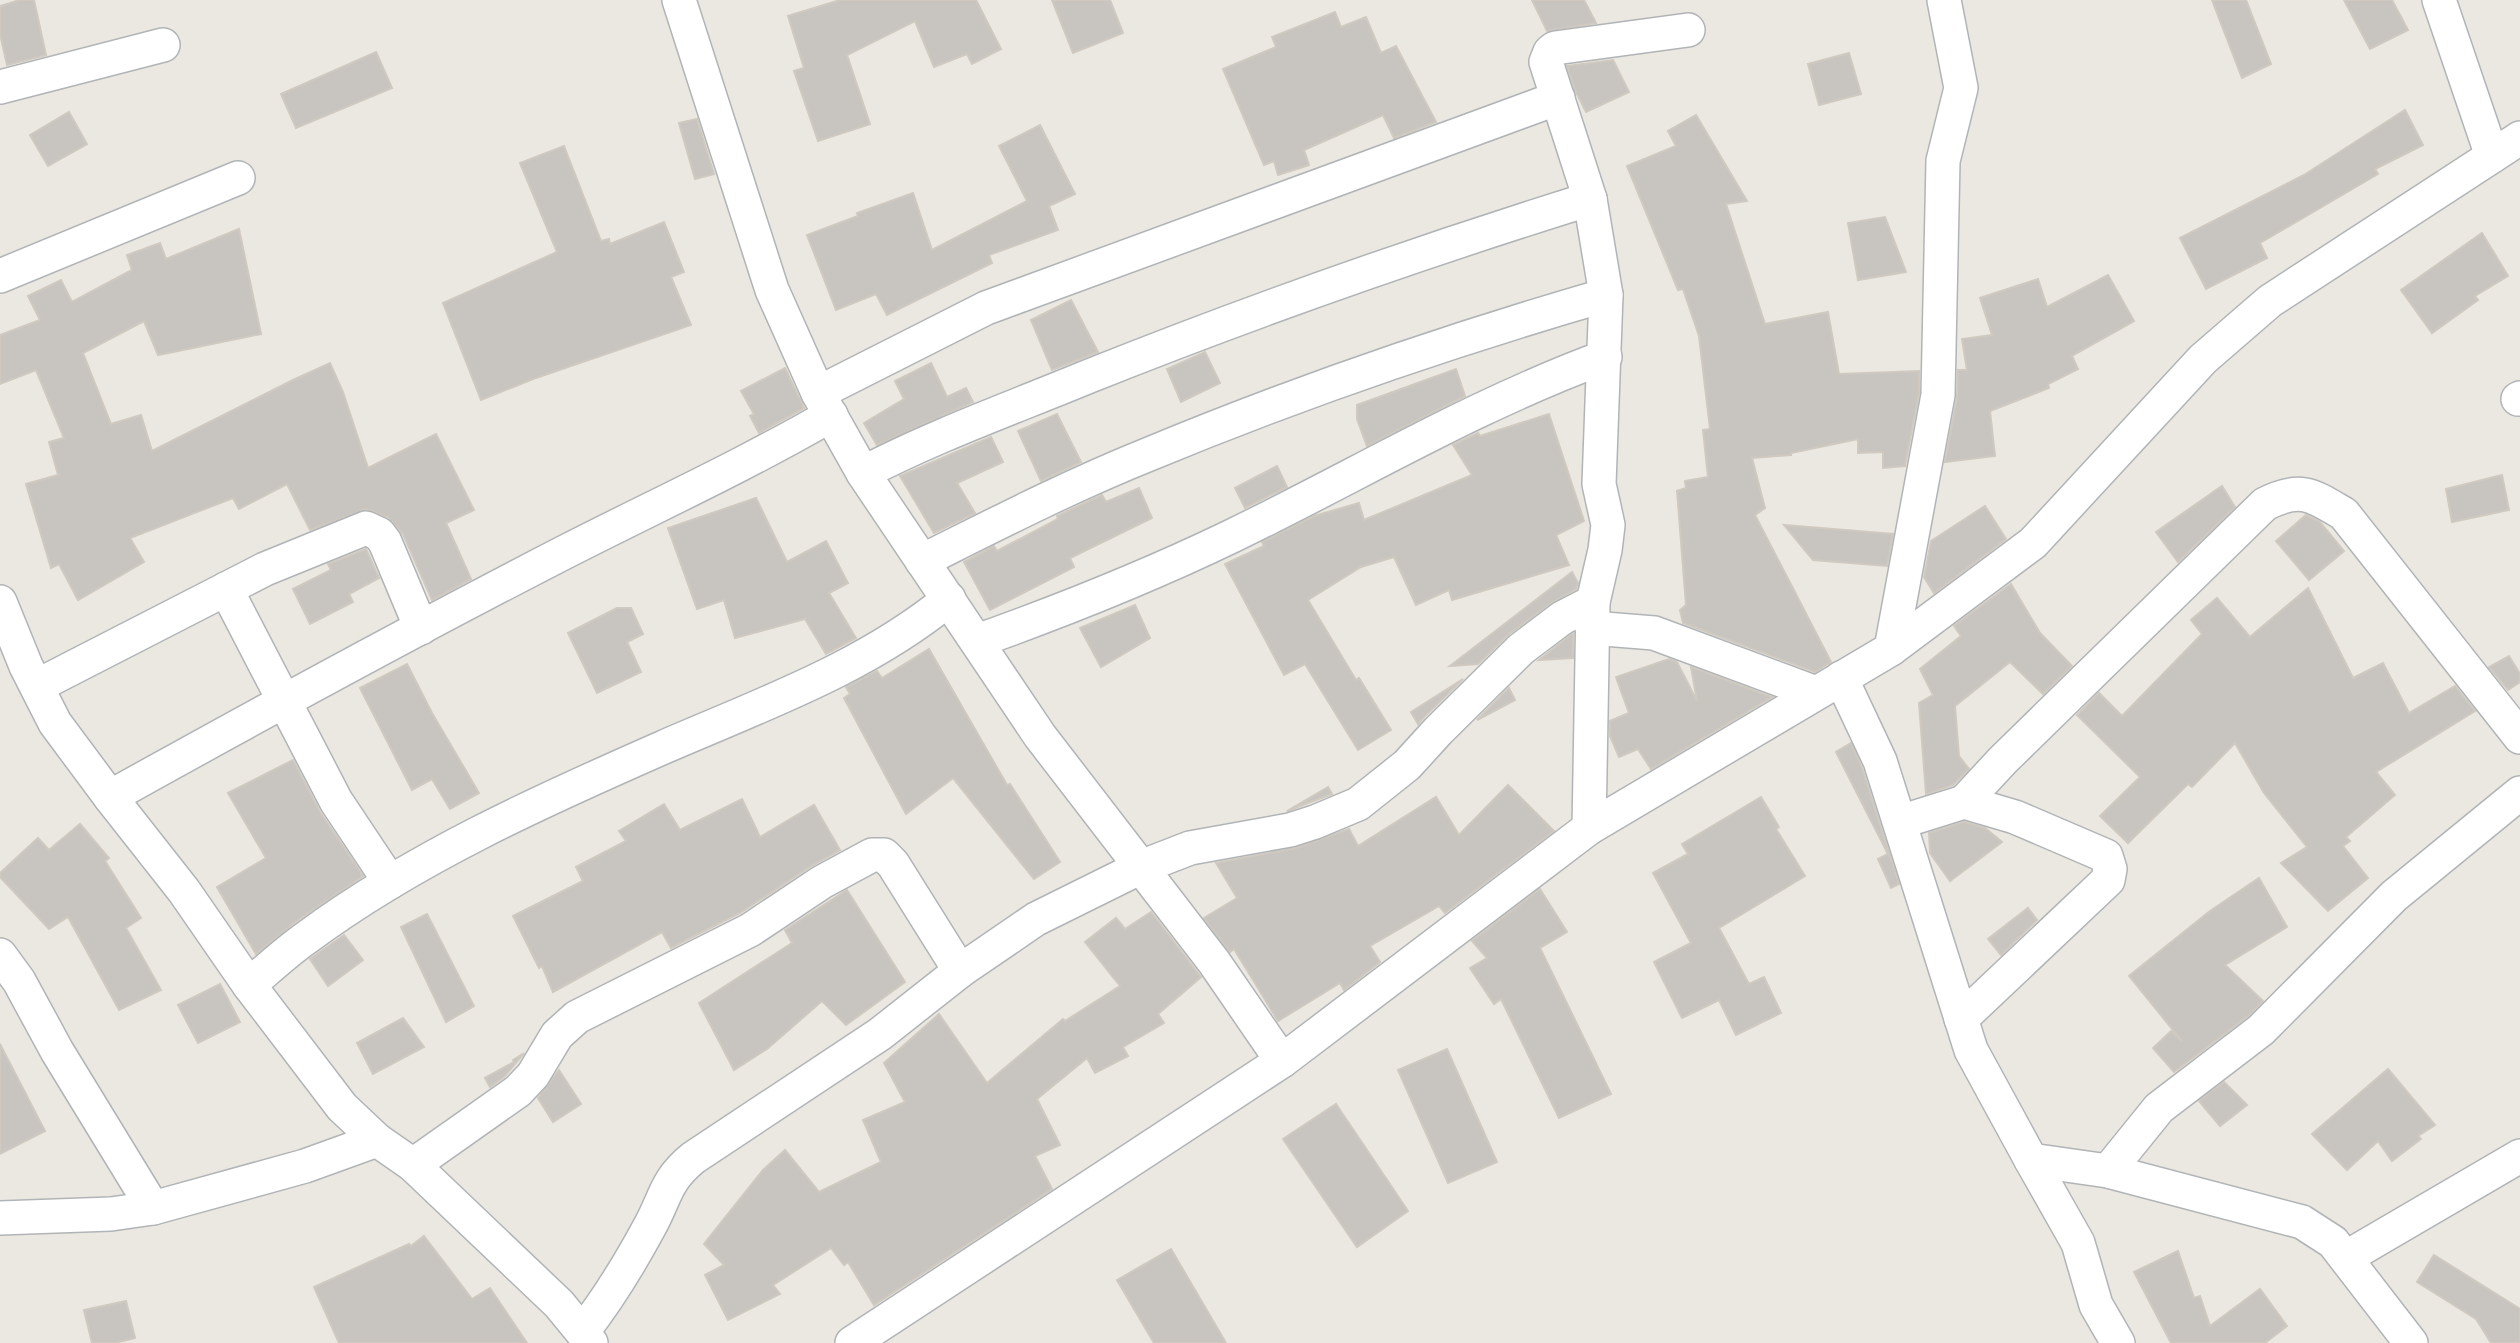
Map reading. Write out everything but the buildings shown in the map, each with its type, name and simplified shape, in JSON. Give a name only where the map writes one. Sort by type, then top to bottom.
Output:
[{"type":"street","points":[[679,0],[772,290],[824,404],[863,473],[1041,736],[1214,962],[1282,1061]]},
{"type":"street","points":[[1891,649],[1938,396],[1943,160],[1961,88],[1944,0]]},
{"type":"street","points":[[2440,0],[2492,156]]},
{"type":"street","points":[[1589,828],[1592,615],[1608,525],[1599,484],[1606,295],[1590,199],[1546,62],[1551,50],[1688,30]]},
{"type":"street","points":[[0,87],[163,45]]},
{"type":"street","points":[[110,797],[285,699],[566,551],[710,480],[824,404],[986,309],[1558,98]]},
{"type":"street","points":[[852,1343],[1282,1061],[1589,828],[1891,649],[2033,543],[2203,359],[2270,301],[2520,138]]},
{"type":"street","points":[[0,276],[238,178]]},
{"type":"street","points":[[863,473],[908,450],[983,418],[1317,288],[1590,199]]},
{"type":"street","points":[[922,561],[1144,456],[1271,406],[1494,328],[1606,295]]},
{"type":"street","points":[[977,641],[1057,613],[1149,574],[1231,536],[1543,380],[1605,357]]},
{"type":"street","points":[[1900,822],[1965,802],[2003,760],[2265,504],[2284,494],[2298,493],[2318,499],[2344,514],[2520,737]]},
{"type":"street","points":[[37,686],[226,589],[356,530],[372,530],[385,542],[421,628]]},
{"type":"street","points":[[226,589],[336,801],[390,882]]},
{"type":"street","points":[[249,985],[304,939],[390,882],[523,811],[835,673],[909,628],[949,598]]},
{"type":"street","points":[[0,602],[55,723],[184,891],[249,985],[342,1107],[377,1140],[413,1166],[559,1304],[587,1337],[652,1223],[663,1194],[677,1171],[693,1158],[880,1034],[960,971],[1036,919],[1141,867],[1190,848],[1290,830],[1358,804],[1406,765],[1521,649],[1555,622],[1592,615],[1828,686],[1880,761],[1971,1050],[2078,1244],[2096,1305],[2118,1343]]},
{"type":"street","points":[[2108,1171],[2159,1108],[2261,1030],[2394,896],[2520,793]]},
{"type":"street","points":[[1961,1020],[2108,880],[2110,869],[2106,856],[2015,817],[1965,802]]},
{"type":"street","points":[[413,1166],[518,1091],[533,1075],[557,1035],[577,1017],[750,930],[822,882],[872,855],[884,855],[893,864],[960,971]]},
{"type":"street","points":[[0,955],[19,981],[57,1051],[153,1208]]},
{"type":"street","points":[[0,1218],[111,1214],[153,1208],[304,1166],[377,1140]]},
{"type":"street","points":[[2347,1257],[2520,1156]]},
{"type":"street","points":[[2031,1160],[2108,1171],[2302,1222],[2333,1242],[2347,1257],[2411,1343]]}]
